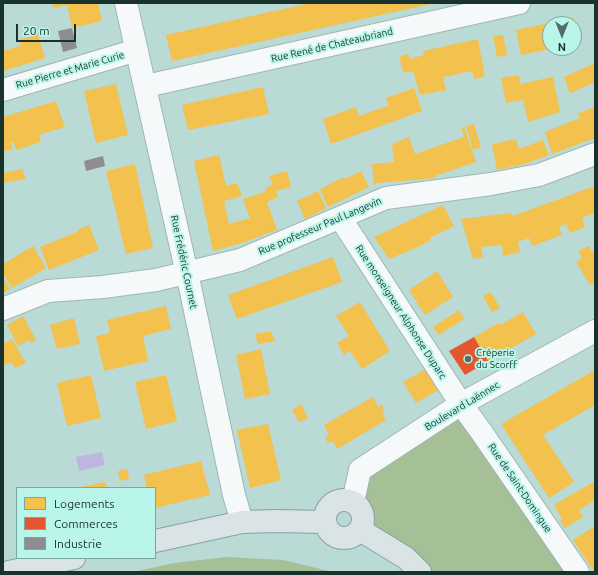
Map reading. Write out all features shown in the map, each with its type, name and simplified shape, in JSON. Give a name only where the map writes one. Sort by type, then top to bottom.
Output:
[{"type":"main road","points":[[339,500],[353,502],[359,507],[363,515],[363,523],[360,530],[353,536],[344,539],[335,536],[328,530],[324,522],[324,515],[327,508],[332,503],[339,500]]},
{"type":"main road","points":[[156,540],[242,522],[277,520],[324,522]]},
{"type":"main road","points":[[360,530],[406,558],[420,572]]},
{"type":"main road","points":[[9,572],[69,559]]},
{"type":"street","name":"Rue Frédéric Cournet","points":[[126,3],[146,86],[234,495],[242,522]]},
{"type":"street","name":"Rue René de Chateaubriand","points":[[146,86],[519,3]]},
{"type":"street","name":"Rue Pierre et Marie Curie","points":[[3,90],[137,50]]},
{"type":"street","name":"Rue professeur Paul Langevin","points":[[3,309],[48,291],[103,287],[156,280],[240,260],[341,219],[386,198],[491,184],[539,174],[595,154]]},
{"type":"street","name":"Rue monseigneur Alphonse Duparc","points":[[341,219],[461,404]]},
{"type":"street","name":"Boulevard Laënnec","points":[[353,502],[360,470],[461,404],[595,331]]},
{"type":"street","name":"Rue de Saint-Domingue","points":[[461,404],[578,572]]},
{"type":"green space","points":[[461,404],[578,572],[420,572],[363,523],[363,515],[359,507],[360,470]]},
{"type":"green space","points":[[227,557],[283,560],[333,572],[133,572],[174,563]]},
{"type":"shaded area","points":[[102,452],[105,465],[79,471],[76,457]]},
{"type":"building: Logements","points":[[52,3],[98,3],[102,21],[72,28],[67,5],[53,8]]},
{"type":"building: Logements","points":[[310,3],[431,4],[172,61],[166,35]]},
{"type":"building: Logements","points":[[542,25],[542,51],[521,55],[516,30]]},
{"type":"building: Logements","points":[[38,34],[45,58],[3,71],[3,51],[20,46],[19,40]]},
{"type":"building: Logements","points":[[503,35],[507,55],[497,57],[493,36]]},
{"type":"building: Logements","points":[[478,39],[485,76],[474,79],[472,71],[443,77],[446,90],[420,95],[413,71],[404,73],[399,57],[409,54],[410,59],[424,55],[423,51]]},
{"type":"building: Logements","points":[[595,63],[595,82],[570,93],[564,77]]},
{"type":"building: Logements","points":[[519,75],[520,84],[553,77],[560,112],[528,122],[523,100],[506,103],[501,78]]},
{"type":"building: Logements","points":[[116,84],[128,135],[96,143],[84,91]]},
{"type":"building: Logements","points":[[263,87],[269,114],[188,130],[182,105]]},
{"type":"building: Logements","points":[[414,88],[422,111],[331,144],[323,119],[356,107],[359,116],[388,106],[386,98]]},
{"type":"building: Logements","points":[[56,101],[65,127],[39,135],[41,142],[16,150],[14,142],[11,143],[13,149],[3,152],[3,117]]},
{"type":"building: Logements","points":[[595,107],[595,138],[552,154],[545,132],[580,118],[578,113]]},
{"type":"building: Logements","points":[[474,124],[481,147],[473,150],[466,126]]},
{"type":"building: Logements","points":[[464,127],[476,162],[435,176],[436,178],[377,183],[374,185],[372,164],[394,162],[392,144],[409,137],[415,154],[464,137],[461,128]]},
{"type":"building: Logements","points":[[516,139],[519,149],[543,140],[549,155],[525,164],[497,170],[492,144]]},
{"type":"building: Logements","points":[[219,155],[226,186],[237,183],[242,196],[224,201],[229,224],[250,218],[243,199],[265,192],[267,187],[273,185],[269,176],[287,171],[291,187],[276,191],[278,197],[267,202],[277,230],[242,243],[213,251],[194,161]]},
{"type":"building: Logements","points":[[135,164],[153,248],[126,254],[106,171]]},
{"type":"building: Logements","points":[[22,169],[26,179],[3,183],[3,173]]},
{"type":"building: Logements","points":[[361,171],[369,187],[328,207],[320,189],[344,177],[345,179]]},
{"type":"building: Logements","points":[[595,186],[595,213],[582,218],[585,227],[570,233],[566,224],[559,227],[562,235],[532,246],[529,238],[518,242],[520,252],[503,256],[502,245],[481,247],[483,257],[473,259],[461,219],[512,213],[513,216]]},
{"type":"building: Logements","points":[[318,191],[326,208],[305,219],[297,201]]},
{"type":"building: Logements","points":[[443,205],[454,226],[430,238],[431,240],[418,247],[389,259],[374,237]]},
{"type":"building: Logements","points":[[89,225],[99,250],[49,270],[40,247],[77,232],[77,230]]},
{"type":"building: Logements","points":[[33,246],[46,268],[12,288],[3,273],[3,264]]},
{"type":"building: Logements","points":[[589,246],[592,252],[595,251],[595,282],[590,285],[576,262],[582,258],[578,251]]},
{"type":"building: Logements","points":[[333,257],[342,282],[237,319],[228,295]]},
{"type":"building: Logements","points":[[437,271],[453,297],[425,315],[409,290]]},
{"type":"building: Logements","points":[[3,278],[10,289],[3,293]]},
{"type":"building: Logements","points":[[491,292],[500,308],[492,312],[483,296]]},
{"type":"building: Logements","points":[[360,302],[390,351],[362,369],[350,351],[344,355],[337,343],[349,336],[336,316]]},
{"type":"building: Logements","points":[[166,306],[171,329],[143,336],[148,361],[104,371],[96,336],[110,333],[107,320]]},
{"type":"building: Logements","points":[[459,310],[464,319],[439,335],[433,327]]},
{"type":"building: Logements","points":[[523,312],[536,334],[488,361],[474,337]]},
{"type":"building: Logements","points":[[23,316],[36,340],[31,343],[29,340],[18,346],[7,325]]},
{"type":"building: Logements","points":[[74,318],[80,344],[57,349],[50,325]]},
{"type":"building: Logements","points":[[271,331],[275,341],[258,344],[255,334]]},
{"type":"building: Logements","points":[[12,339],[26,363],[15,368],[11,362],[3,366],[3,344]]},
{"type":"building: Logements","points":[[261,349],[270,394],[245,399],[236,355]]},
{"type":"building: Logements","points":[[426,369],[440,389],[416,403],[403,382]]},
{"type":"building: Logements","points":[[595,370],[595,405],[543,435],[574,482],[549,498],[501,424]]},
{"type":"building: Logements","points":[[91,375],[101,418],[67,426],[57,383]]},
{"type":"building: Logements","points":[[166,375],[177,421],[146,429],[135,382]]},
{"type":"building: Logements","points":[[373,397],[378,407],[382,405],[385,411],[382,412],[386,420],[337,449],[333,441],[328,443],[325,438],[329,435],[324,425]]},
{"type":"building: Logements","points":[[301,404],[308,418],[299,422],[292,410]]},
{"type":"building: Logements","points":[[268,424],[281,480],[250,488],[237,430]]},
{"type":"building: Logements","points":[[201,461],[210,495],[156,508],[156,487],[147,487],[144,475]]},
{"type":"building: Logements","points":[[127,469],[129,479],[120,481],[118,471]]},
{"type":"building: Logements","points":[[595,481],[595,500],[579,510],[583,517],[565,528],[560,521],[562,519],[554,505]]},
{"type":"building: Logements","points":[[105,482],[107,487],[82,487]]},
{"type":"building: Logements","points":[[595,526],[595,572],[594,572],[573,540]]},
{"type":"building: Commerces","points":[[474,337],[488,361],[465,375],[449,351]]},
{"type":"building: Industrie","points":[[72,28],[77,48],[63,52],[58,31]]},
{"type":"building: Industrie","points":[[103,156],[105,166],[86,171],[84,161]]},
{"type":"place","name":"Crêperie du Scorff","points":[[468,359]]}]
